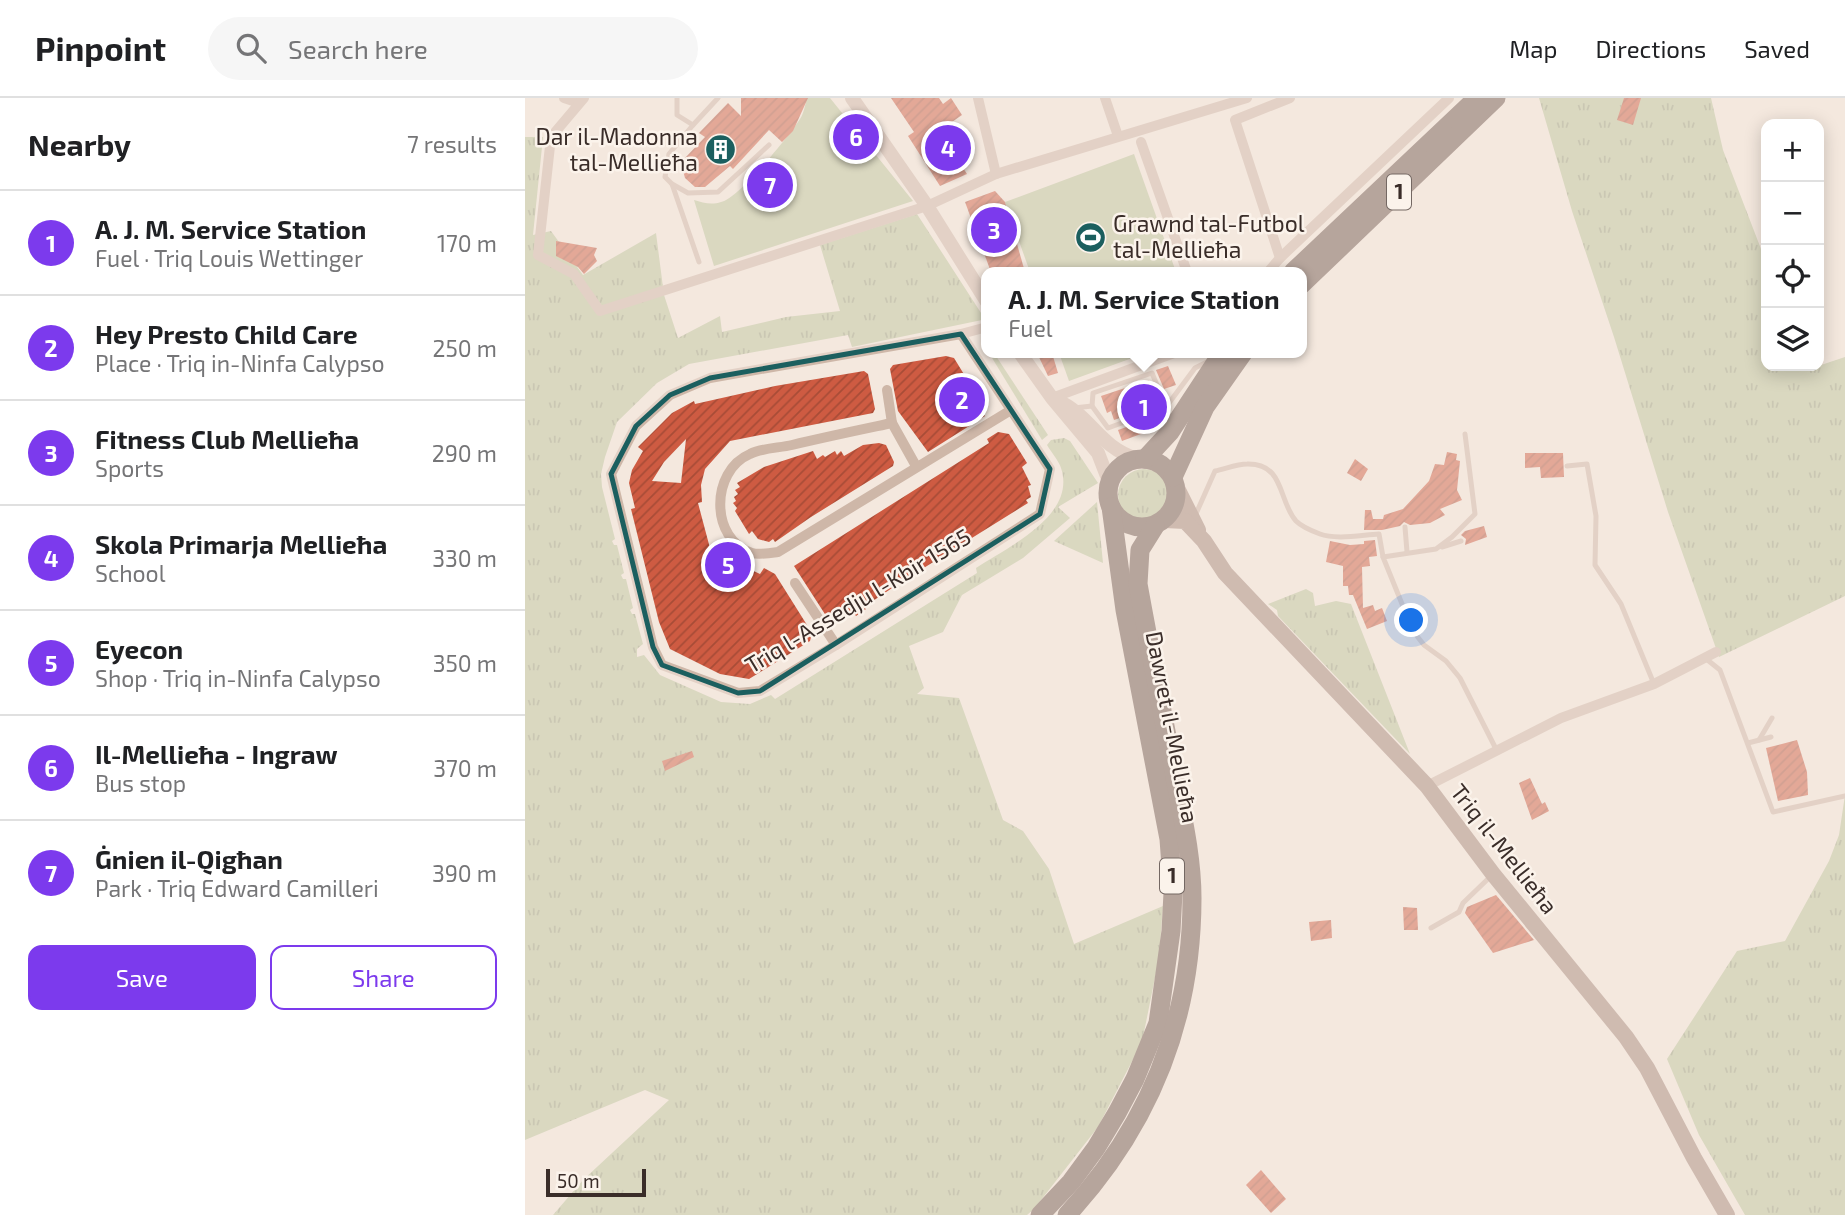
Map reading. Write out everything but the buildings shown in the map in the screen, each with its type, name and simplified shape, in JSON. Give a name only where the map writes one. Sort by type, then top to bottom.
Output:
[{"type":"highway","name":"1","points":[[1286,265],[1477,98]]},
{"type":"highway","name":"1","points":[[1307,279],[1496,98]]},
{"type":"highway","points":[[1141,459],[1170,432],[1218,358]]},
{"type":"highway","points":[[1175,482],[1157,462],[1141,459],[1126,463],[1116,471],[1110,484],[1108,499],[1118,518],[1128,525],[1141,528],[1160,523],[1171,513],[1176,500],[1175,482],[1205,407],[1239,358]]},
{"type":"highway","name":"Dawret il-Mellieħa","points":[[1040,1215],[1071,1182],[1096,1147],[1135,1079],[1158,1023],[1171,932],[1173,893],[1169,839],[1125,610],[1111,507]]},
{"type":"highway","name":"Dawret il-Mellieħa","points":[[1067,1215],[1117,1156],[1142,1113],[1167,1057],[1176,1027],[1190,946],[1192,896],[1187,838],[1139,584],[1140,550],[1160,523]]},
{"type":"main road","name":"Triq il-Mellieħa","points":[[1175,482],[1204,541],[1225,573],[1427,786],[1493,874],[1626,1037],[1647,1068],[1727,1215]]},
{"type":"main road","name":"Triq il-Mellieħa","points":[[1160,523],[1185,521],[1204,541]]},
{"type":"street","points":[[564,98],[582,101]]},
{"type":"street","points":[[852,98],[927,206],[981,294]]},
{"type":"street","points":[[978,98],[996,174]]},
{"type":"street","points":[[1105,98],[1118,136]]},
{"type":"street","points":[[582,101],[551,137],[538,255],[574,274],[600,311],[927,206],[996,174],[1118,136],[1211,103],[1247,98]]},
{"type":"street","points":[[1290,98],[1235,120],[1286,265],[1449,98]]},
{"type":"street","points":[[1141,142],[1185,267]]},
{"type":"street","name":"Triq l-Assedju l-Kbir 1565","points":[[961,334],[1051,469],[1040,514],[760,691],[738,693],[662,665],[653,647],[611,474],[636,426],[670,395],[710,378],[981,328]]},
{"type":"street","points":[[1024,358],[1052,398],[1098,453],[1110,484]]},
{"type":"street","points":[[1052,398],[1160,358]]},
{"type":"street","points":[[887,390],[892,423],[916,466]]},
{"type":"street","points":[[1052,398],[1074,408],[1109,446],[1119,453],[1141,459]]},
{"type":"street","points":[[892,423],[749,454],[728,470],[722,483],[721,512],[725,528],[737,544],[752,554],[778,552],[1011,410]]},
{"type":"street","points":[[795,583],[836,645]]},
{"type":"street","points":[[1427,786],[1561,718],[1654,684],[1716,652]]},
{"type":"lane","points":[[677,98],[677,116],[693,125]]},
{"type":"lane","points":[[718,98],[669,154],[665,177],[672,184],[688,194],[718,192],[769,145]]},
{"type":"lane","points":[[672,184],[699,262]]},
{"type":"lane","points":[[1166,407],[1152,373],[1093,393],[1091,406],[1108,428],[1166,407],[1195,368],[1212,358]]},
{"type":"lane","points":[[1074,408],[1091,406]]},
{"type":"lane","points":[[1436,549],[1475,514],[1465,434]]},
{"type":"lane","points":[[1193,519],[1215,471],[1251,464],[1275,476],[1293,516],[1301,524],[1321,535],[1333,538],[1379,534],[1383,557],[1413,631],[1424,645],[1446,661],[1460,678],[1496,749]]},
{"type":"lane","points":[[1567,466],[1587,464],[1596,516],[1595,565],[1621,604],[1654,684]]},
{"type":"lane","points":[[1405,527],[1407,552]]},
{"type":"lane","points":[[1383,557],[1436,549],[1461,541]]},
{"type":"lane","points":[[1705,658],[1720,670],[1773,811],[1845,796]]},
{"type":"lane","points":[[1759,740],[1772,718]]},
{"type":"lane","points":[[1748,743],[1771,737]]},
{"type":"lane","points":[[1431,928],[1459,912],[1463,903],[1493,874]]},
{"type":"highlighted area","points":[[961,334],[1050,469],[1040,514],[760,691],[738,693],[662,665],[653,647],[611,474],[636,426],[670,395],[710,378]]},
{"type":"green space","points":[[807,98],[830,98],[913,201],[714,266],[694,200],[718,203],[739,190],[794,127],[803,114]]},
{"type":"green space","points":[[1539,98],[1711,98],[1723,150],[1761,249],[1761,371],[1824,371],[1824,364],[1845,357],[1845,596],[1719,657],[1668,512],[1572,211]]},
{"type":"green space","points":[[525,137],[543,137],[533,235],[551,231],[583,275],[656,233],[664,295],[678,338],[720,316],[722,332],[786,317],[840,311],[820,245],[917,214],[981,313],[981,320],[852,347],[848,335],[689,364],[657,383],[617,422],[601,474],[602,487],[615,539],[612,541],[617,545],[624,573],[621,575],[626,579],[633,608],[630,610],[635,614],[643,644],[637,649],[637,657],[644,655],[660,675],[721,702],[750,704],[771,695],[775,699],[977,573],[976,568],[1036,528],[1059,501],[1063,485],[1060,465],[1047,445],[1051,440],[1064,438],[1070,441],[1098,483],[1058,507],[1070,518],[1023,558],[962,595],[943,632],[909,646],[924,688],[917,694],[959,698],[1003,820],[1023,831],[1049,869],[1074,944],[1163,906],[1159,958],[1142,1042],[1098,1127],[1027,1215],[553,1215],[583,1180],[669,1100],[645,1090],[525,1140]]},
{"type":"green space","name":"Grawnd tal-Futbol tal-Mellieħa","points":[[1134,154],[1174,267],[1028,267],[1005,202]]},
{"type":"green space","points":[[992,358],[997,358],[1048,435],[1042,440]]},
{"type":"green space","points":[[1061,358],[1132,358],[1069,381]]},
{"type":"green space","points":[[1144,469],[1154,471],[1162,477],[1168,485],[1168,505],[1162,513],[1154,519],[1144,521],[1134,519],[1126,513],[1120,505],[1118,495],[1120,485],[1126,477],[1134,471]]},
{"type":"green space","points":[[1097,502],[1103,563],[1054,541]]},
{"type":"green space","points":[[1306,589],[1313,593],[1315,606],[1336,601],[1351,604],[1410,754],[1278,616],[1277,610],[1268,604]]},
{"type":"green space","points":[[1845,795],[1845,1215],[1745,1215],[1699,1135],[1667,1059],[1737,951],[1785,941],[1829,861],[1839,835]]},
{"type":"place","name":"Il-Mellieħa - Ingraw","points":[[856,137]]},
{"type":"place","name":"Skola Primarja Mellieħa","points":[[948,148]]},
{"type":"place","name":"Dar il-Madonna tal-Mellieħa","points":[[721,150]]},
{"type":"place","name":"Ġnien il-Qigħan","points":[[770,185]]},
{"type":"place","name":"Fitness Club Mellieħa","points":[[994,230]]},
{"type":"place","name":"Grawnd tal-Futbol tal-Mellieħa","points":[[1090,237]]},
{"type":"place","name":"Hey Presto Child Care","points":[[962,400]]},
{"type":"place","name":"A. J. M. Service Station","points":[[1144,407]]},
{"type":"place","name":"Eyecon","points":[[728,565]]}]
